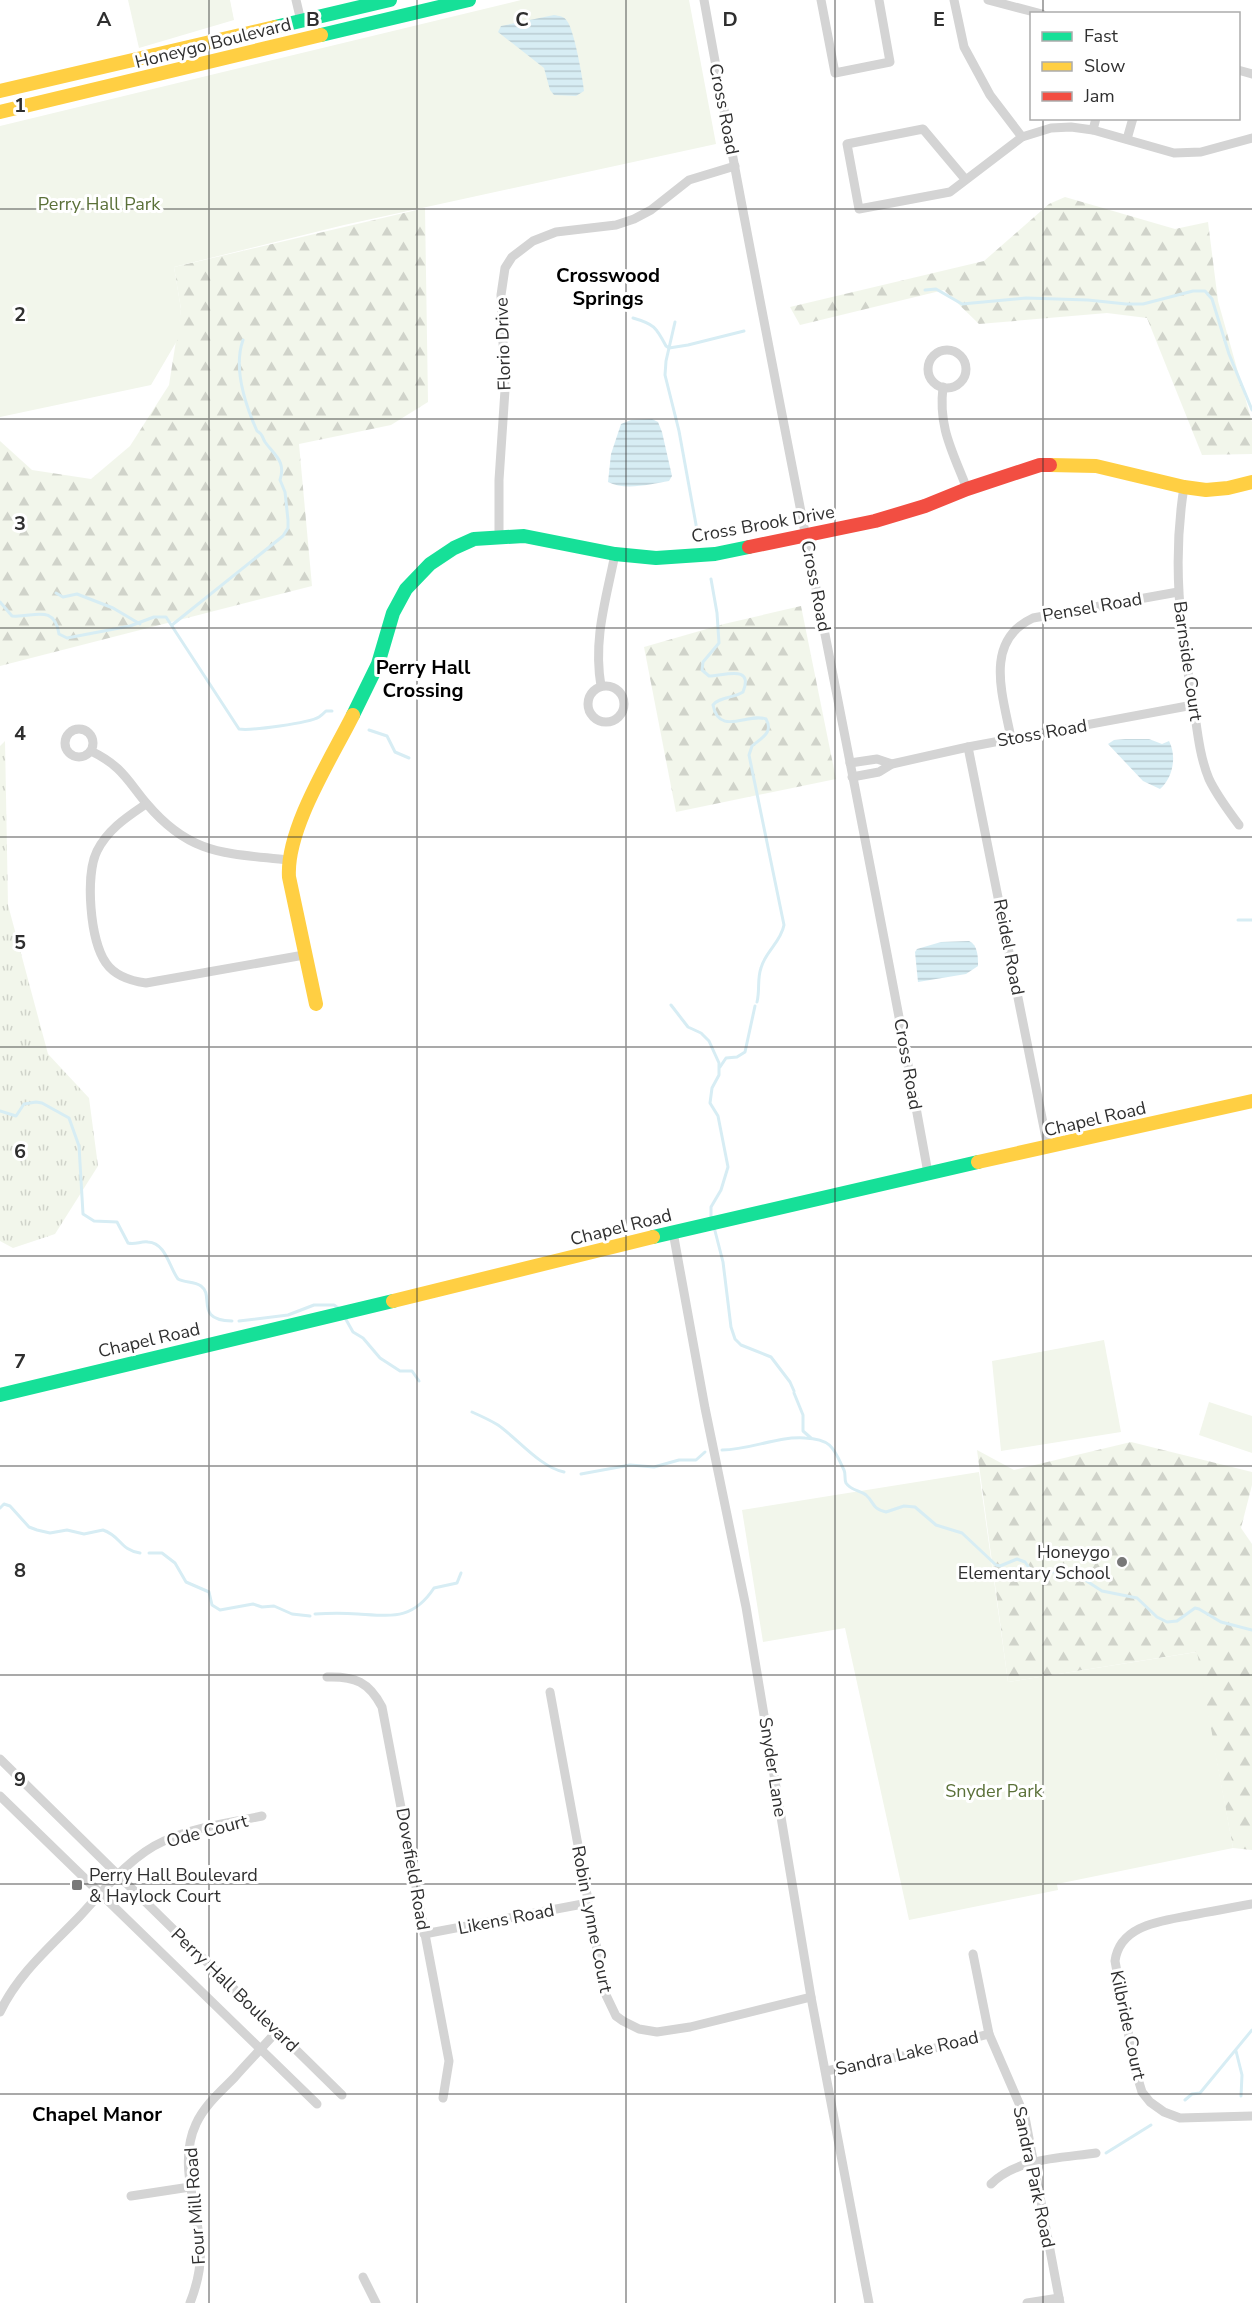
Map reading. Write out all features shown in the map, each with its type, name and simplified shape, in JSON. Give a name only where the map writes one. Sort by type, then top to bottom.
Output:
[{"type":"street","points":[[296,0],[301,21]]},
{"type":"street","name":"Honeygo Boulevard","points":[[0,91],[390,0]]},
{"type":"street","name":"Honeygo Boulevard","points":[[0,112],[469,0]]},
{"type":"street","name":"Cross Road","points":[[704,0],[759,299],[901,1021],[928,1173]]},
{"type":"street","points":[[821,0],[835,73],[890,62],[879,0]]},
{"type":"street","points":[[954,0],[964,47],[985,87],[1022,136]]},
{"type":"street","points":[[988,0],[1034,12]]},
{"type":"street","points":[[1093,130],[1096,120]]},
{"type":"street","points":[[1127,139],[1132,120]]},
{"type":"street","points":[[965,179],[923,129],[847,144],[859,208],[950,192],[1022,136],[1051,128],[1071,127],[1093,130],[1174,153],[1201,152],[1252,138]]},
{"type":"street","name":"Florio Drive","points":[[499,536],[499,480],[505,390],[501,295],[506,268],[512,257],[533,241],[556,232],[616,225],[634,219],[651,210],[689,180],[735,166]]},
{"type":"street","points":[[940,351],[951,351],[962,358],[965,370],[960,382],[949,388],[943,387],[932,381],[928,370],[929,364],[940,351]]},
{"type":"street","points":[[943,387],[940,409],[945,433],[967,489]]},
{"type":"street","name":"Cross Brook Drive","points":[[316,1004],[290,892],[288,860],[299,822],[378,664],[393,613],[406,589],[430,564],[454,548],[474,539],[524,536],[615,554],[656,558],[715,554],[875,521],[925,506],[967,489],[1040,465],[1105,467],[1184,487],[1206,490],[1252,482]]},
{"type":"street","name":"Barnside Court","points":[[1184,487],[1177,549],[1180,627],[1202,756],[1208,777],[1218,796],[1239,825]]},
{"type":"street","points":[[601,686],[597,662],[599,633],[615,554]]},
{"type":"street","name":"Pensel Road","points":[[1011,738],[999,672],[1000,658],[1005,645],[1021,623],[1033,618],[1178,592]]},
{"type":"street","points":[[601,686],[615,688],[622,696],[624,710],[612,722],[598,721],[590,714],[588,708],[590,695],[601,686]]},
{"type":"street","name":"Stoss Road","points":[[852,777],[879,772],[892,764],[1011,738],[1193,705]]},
{"type":"street","name":"Reidel Road","points":[[969,747],[1048,1148]]},
{"type":"street","points":[[92,751],[110,760],[119,768],[172,831],[197,845],[219,852],[288,860]]},
{"type":"street","name":"Stoss Road","points":[[850,763],[877,759],[892,764]]},
{"type":"street","points":[[147,804],[122,820],[112,830],[97,851],[92,866],[89,884],[92,918],[99,949],[106,963],[116,973],[136,982],[158,983],[304,955]]},
{"type":"street","name":"Chapel Road","points":[[0,1395],[672,1232],[1252,1101]]},
{"type":"street","name":"Snyder Lane","points":[[672,1232],[749,1626],[811,1997],[869,2303]]},
{"type":"street","name":"Dovefield Road","points":[[327,1677],[343,1677],[365,1684],[376,1695],[382,1707],[449,2061],[443,2098]]},
{"type":"street","name":"Robin Lynne Court","points":[[550,1692],[608,2003],[616,2016],[639,2029],[657,2032],[672,2031],[811,1997]]},
{"type":"street","name":"Perry Hall Boulevard","points":[[0,1759],[342,2095]]},
{"type":"street","name":"Perry Hall Boulevard","points":[[0,1796],[317,2104]]},
{"type":"street","name":"Ode Court","points":[[0,2012],[11,1991],[33,1963],[99,1894],[145,1852],[165,1840],[262,1816]]},
{"type":"street","name":"Likens Road","points":[[424,1934],[588,1904]]},
{"type":"street","name":"Kilbride Court","points":[[1252,1904],[1148,1924],[1128,1936],[1118,1948],[1115,1961],[1135,2069],[1142,2092],[1150,2102],[1164,2112],[1180,2118],[1252,2116]]},
{"type":"street","name":"Sandra Park Road","points":[[974,1954],[989,2034],[1025,2117],[1059,2301],[1027,2303]]},
{"type":"street","name":"Four Mill Road","points":[[190,2303],[197,2283],[201,2252],[190,2187],[188,2153],[195,2125],[210,2103],[277,2031]]},
{"type":"street","name":"Sandra Lake Road","points":[[826,2071],[908,2055],[989,2034]]},
{"type":"street","points":[[1252,2116],[1252,2127]]},
{"type":"street","points":[[991,2184],[1011,2170],[1035,2163],[1096,2153]]},
{"type":"street","points":[[131,2196],[190,2187]]},
{"type":"street","points":[[363,2277],[376,2303]]},
{"type":"green space","points":[[128,0],[230,0],[234,20],[139,48]]},
{"type":"green space","name":"Perry Hall Park","points":[[521,0],[689,0],[716,144],[344,225],[174,267],[181,309],[178,339],[151,385],[0,417],[0,126]]},
{"type":"green space","points":[[1065,197],[1175,229],[1208,222],[1218,301],[1252,422],[1252,454],[1202,455],[1147,318],[1107,313],[979,324],[944,290],[800,325],[790,307],[984,261],[1049,204]]},
{"type":"green space","points":[[425,208],[428,402],[391,425],[299,444],[312,586],[0,666],[0,441],[32,470],[91,479],[130,446],[169,385],[181,309],[174,267]]},
{"type":"green space","points":[[801,606],[836,779],[676,812],[644,647],[724,624]]},
{"type":"green space","points":[[5,741],[8,905],[48,1054],[89,1098],[98,1166],[55,1234],[13,1248],[0,1241],[0,746]]},
{"type":"green space","points":[[1104,1340],[1121,1432],[1001,1451],[992,1361]]},
{"type":"green space","points":[[1209,1402],[1252,1416],[1252,1453],[1199,1435]]},
{"type":"green space","name":"Honeygo Elementary School","points":[[1131,1442],[1252,1472],[1252,1485],[1241,1528],[1252,1544],[1252,1850],[1233,1848],[1196,1652],[1008,1682],[977,1450],[1014,1470]]},
{"type":"green space","name":"Snyder Park","points":[[979,1472],[1008,1682],[1197,1652],[1233,1848],[1057,1884],[1058,1890],[909,1920],[845,1628],[763,1642],[742,1510]]},
{"type":"water","points":[[554,15],[566,19],[575,44],[584,91],[576,96],[554,95],[550,90],[544,68],[498,32],[501,26]]},
{"type":"water","points":[[652,419],[658,422],[662,432],[672,476],[669,481],[630,486],[608,482],[611,454],[621,424],[631,420]]},
{"type":"water","points":[[1149,739],[1162,744],[1169,741],[1173,753],[1171,773],[1160,789],[1143,781],[1108,744],[1114,740]]},
{"type":"water","points":[[969,941],[976,948],[978,966],[966,974],[918,982],[915,952],[917,949],[941,942]]},
{"type":"waterway","points":[[925,290],[936,289],[962,304],[1026,298],[1143,304],[1193,291],[1205,291],[1212,299],[1229,354],[1252,410]]},
{"type":"waterway","points":[[633,318],[654,327],[669,348]]},
{"type":"waterway","points":[[675,322],[665,375],[679,431],[697,530]]},
{"type":"waterway","points":[[669,348],[744,331]]},
{"type":"waterway","points":[[172,625],[283,536],[288,528],[285,492],[280,480],[281,463],[257,431],[242,386],[239,362],[243,340]]},
{"type":"waterway","points":[[711,579],[719,643],[703,662],[702,670],[709,676],[741,675],[745,683],[743,692],[719,700],[713,705],[716,715],[728,722],[759,718],[766,719],[768,724],[767,732],[752,746],[749,755],[784,925],[780,937],[763,962],[759,976],[757,1002]]},
{"type":"waterway","points":[[56,593],[63,597],[77,594],[113,608],[140,624]]},
{"type":"waterway","points":[[0,602],[12,616],[47,615],[56,624],[59,634],[67,638],[130,626],[154,617],[166,617],[239,729],[292,724],[319,717],[326,711],[332,711]]},
{"type":"waterway","points":[[369,730],[387,736],[395,752],[409,758]]},
{"type":"waterway","points":[[1238,920],[1252,920]]},
{"type":"waterway","points":[[671,1005],[688,1027],[701,1033],[709,1041],[719,1063],[719,1075],[712,1088],[710,1103],[718,1116],[728,1167],[721,1190],[711,1207],[711,1217]]},
{"type":"waterway","points":[[720,1067],[726,1058],[737,1057],[745,1052],[755,1006]]},
{"type":"waterway","points":[[0,1111],[16,1116],[24,1104],[36,1102],[69,1118],[79,1146],[83,1214],[94,1221],[117,1222],[128,1243],[154,1243],[163,1251],[178,1279],[198,1284],[205,1290],[209,1312],[213,1317],[232,1321]]},
{"type":"waterway","points":[[714,1227],[723,1262],[731,1327],[735,1339],[741,1345],[771,1357],[794,1391]]},
{"type":"waterway","points":[[239,1321],[288,1315],[314,1305],[334,1305],[341,1310]]},
{"type":"waterway","points":[[344,1316],[353,1332],[363,1338],[380,1358],[400,1371],[412,1371],[419,1381]]},
{"type":"waterway","points":[[794,1393],[803,1415],[803,1431],[811,1438]]},
{"type":"waterway","points":[[472,1412],[498,1425],[546,1465],[564,1472]]},
{"type":"waterway","points":[[722,1450],[795,1438],[821,1440],[831,1446],[834,1451],[844,1470],[848,1486],[866,1495],[878,1509],[886,1512],[904,1506],[915,1507],[936,1525],[962,1533],[996,1565],[1000,1566],[1017,1559],[1025,1562],[1032,1572],[1059,1572],[1082,1578],[1102,1591],[1137,1598],[1157,1617],[1167,1622],[1177,1621],[1195,1608],[1221,1622],[1252,1630]]},
{"type":"waterway","points":[[581,1474],[630,1465],[654,1467],[679,1460],[696,1460],[705,1452]]},
{"type":"waterway","points":[[0,1508],[4,1504],[10,1506],[29,1527],[50,1533],[67,1530],[84,1534],[103,1530],[114,1536],[128,1549],[140,1553]]},
{"type":"waterway","points":[[149,1553],[162,1553],[175,1563],[186,1582],[209,1592],[212,1605],[220,1610],[253,1604],[262,1607],[274,1606],[292,1614],[310,1616]]},
{"type":"waterway","points":[[315,1614],[401,1614],[418,1606],[434,1588],[457,1583],[461,1573]]},
{"type":"waterway","points":[[1185,2100],[1192,2094],[1200,2093],[1252,2030]]},
{"type":"waterway","points":[[1236,2051],[1242,2075],[1241,2096]]},
{"type":"waterway","points":[[1106,2153],[1151,2125]]},
{"type":"traffic: fast","points":[[275,27],[390,0]]},
{"type":"traffic: fast","points":[[321,35],[469,0]]},
{"type":"traffic: fast","points":[[353,715],[378,664],[393,613],[406,589],[430,564],[454,548],[474,539],[524,536],[615,554],[656,558],[715,554],[749,547]]},
{"type":"traffic: fast","points":[[653,1237],[978,1162]]},
{"type":"traffic: fast","points":[[0,1395],[393,1301]]},
{"type":"traffic: slow","points":[[0,91],[275,27]]},
{"type":"traffic: slow","points":[[0,112],[321,35]]},
{"type":"traffic: slow","points":[[1050,465],[1096,466],[1206,490],[1252,482]]},
{"type":"traffic: slow","points":[[316,1004],[289,877],[290,858],[302,816],[353,715]]},
{"type":"traffic: slow","points":[[978,1162],[1252,1101]]},
{"type":"traffic: slow","points":[[393,1301],[653,1237]]},
{"type":"traffic: jam","points":[[749,547],[875,521],[925,506],[967,489],[1040,465],[1050,465]]},
{"type":"place","name":"Honeygo Elementary School","points":[[1122,1562]]},
{"type":"place","name":"Perry Hall Boulevard & Haylock Court","points":[[77,1885]]},
{"type":"district","name":"Crosswood Springs","points":[[608,286]]},
{"type":"district","name":"Perry Hall Crossing","points":[[423,678]]},
{"type":"district","name":"Chapel Manor","points":[[97,2114]]}]
